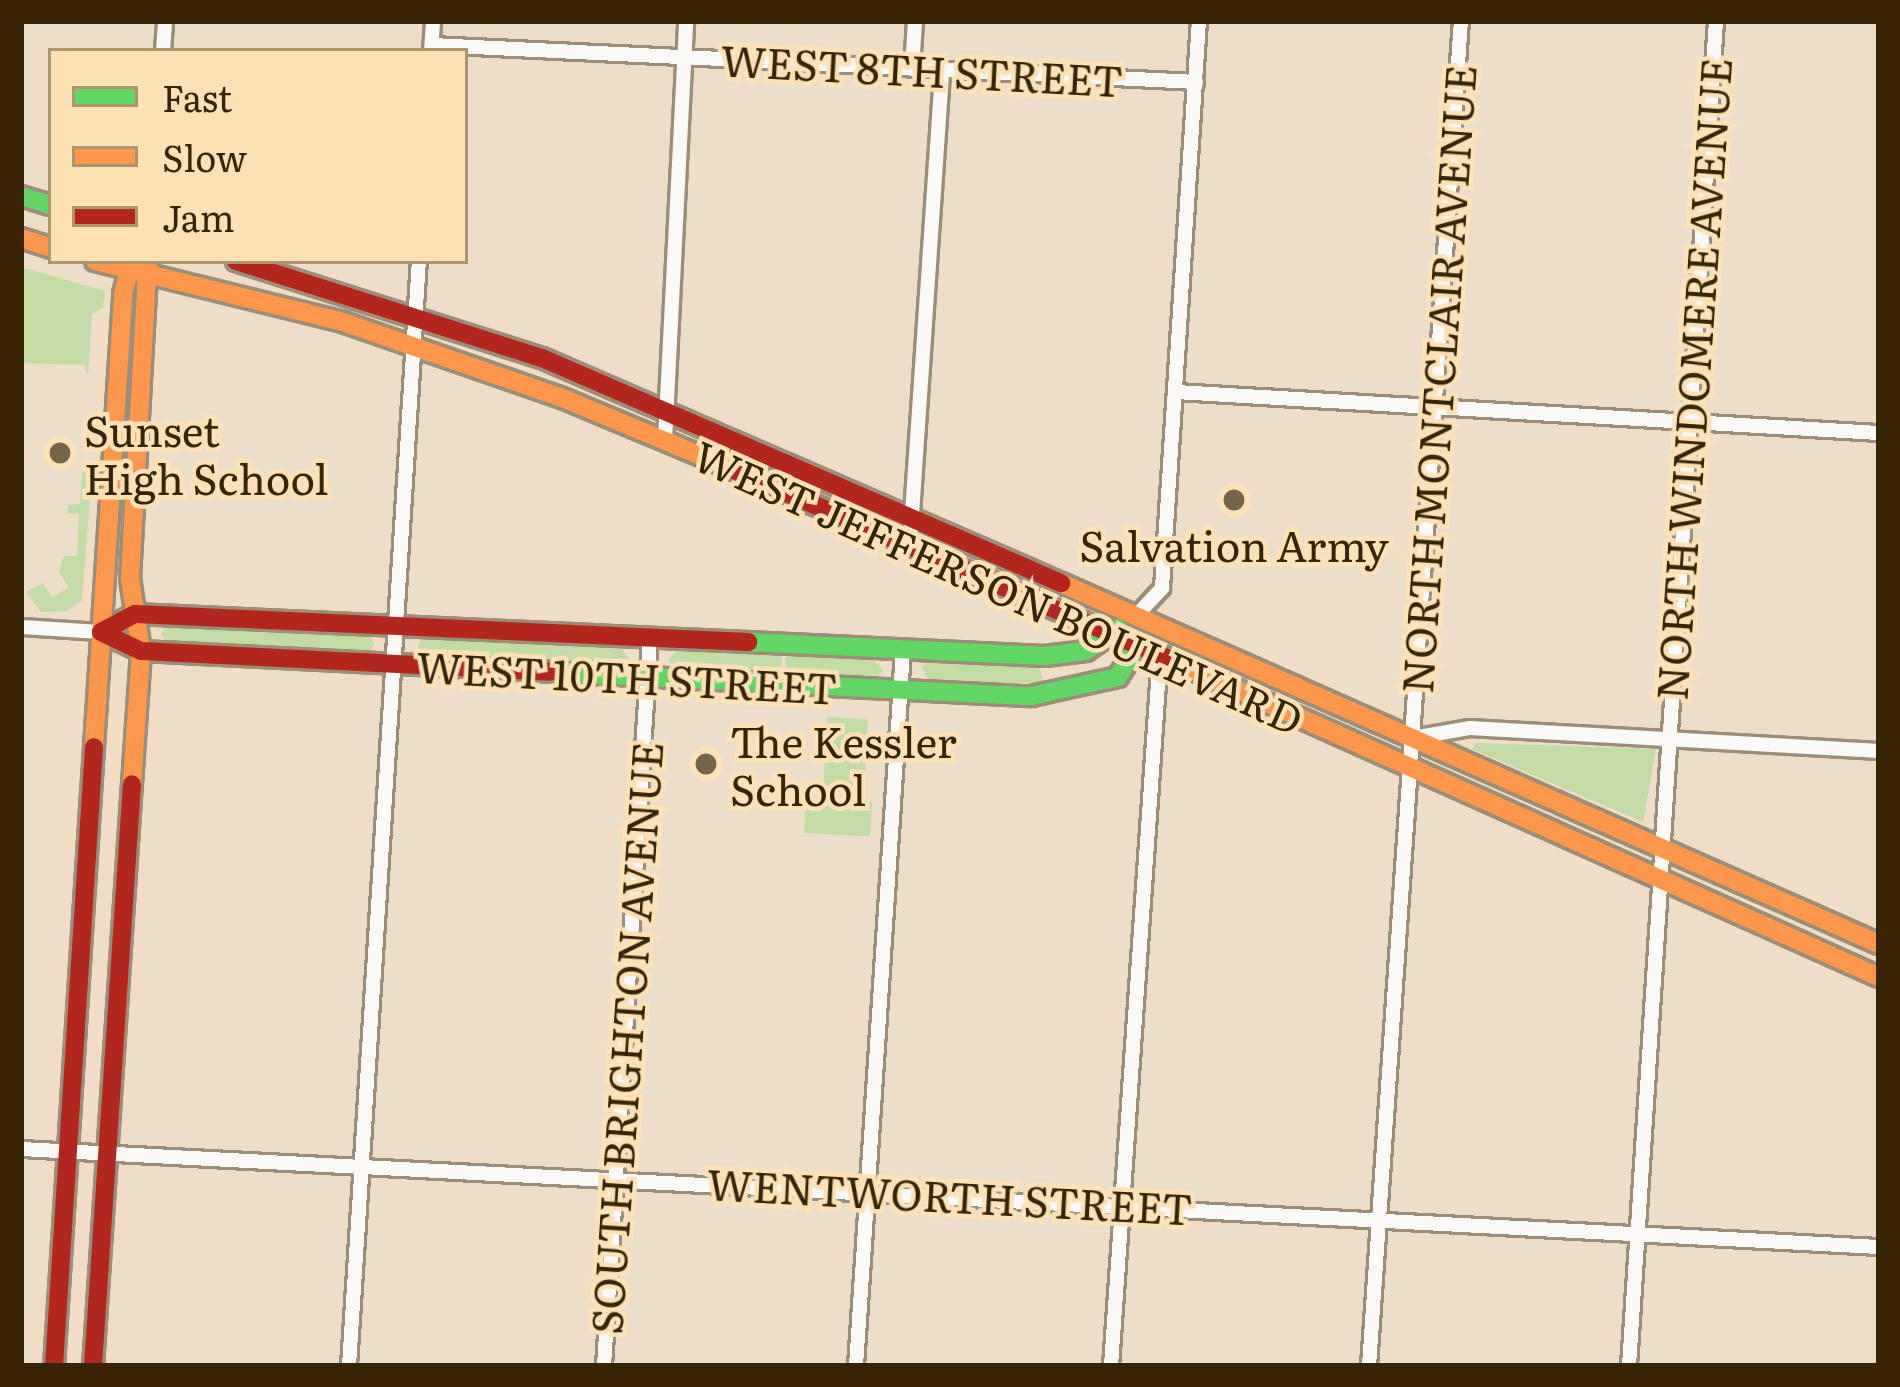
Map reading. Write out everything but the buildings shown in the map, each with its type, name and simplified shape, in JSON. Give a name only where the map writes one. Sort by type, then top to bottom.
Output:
[{"type":"street","points":[[432,48],[433,21]]},
{"type":"street","points":[[665,440],[686,21]]},
{"type":"street","points":[[912,69],[915,21]]},
{"type":"street","points":[[1137,615],[1162,588],[1199,21]]},
{"type":"street","name":"NORTH MONTCLAIR AVENUE","points":[[1369,1366],[1461,21]]},
{"type":"street","name":"NORTH WINDOMERE AVENUE","points":[[1629,1366],[1716,21]]},
{"type":"street","name":"WEST 8TH STREET","points":[[468,49],[1196,82]]},
{"type":"street","points":[[910,543],[941,70]]},
{"type":"street","name":"WEST JEFFERSON BOULEVARD","points":[[246,264],[416,316],[666,409],[1879,944]]},
{"type":"street","points":[[349,1366],[419,264]]},
{"type":"street","points":[[54,1366],[129,266]]},
{"type":"street","name":"WEST JEFFERSON BOULEVARD","points":[[129,266],[414,345],[665,440],[910,543],[1879,977]]},
{"type":"street","points":[[93,1366],[141,651],[130,578],[148,269]]},
{"type":"street","points":[[1176,392],[1879,433]]},
{"type":"street","points":[[101,632],[135,614]]},
{"type":"street","name":"WEST 10TH STREET","points":[[135,614],[1072,655],[1137,615]]},
{"type":"street","name":"WEST 10TH STREET","points":[[21,627],[101,632],[141,651],[902,689],[1078,691],[1118,677],[1138,645]]},
{"type":"street","name":"SOUTH BRIGHTON AVENUE","points":[[604,1366],[650,638]]},
{"type":"street","points":[[856,1366],[903,650]]},
{"type":"street","points":[[1112,1366],[1160,655]]},
{"type":"street","points":[[1413,738],[1450,728],[1879,751]]},
{"type":"street","name":"WENTWORTH STREET","points":[[21,1149],[869,1190],[1879,1247]]},
{"type":"green space","points":[[21,267],[105,291],[103,308],[92,314],[88,375],[84,365],[21,363]]},
{"type":"green space","points":[[694,430],[805,476],[778,475],[698,440]]},
{"type":"green space","points":[[83,461],[92,473],[82,600],[67,611],[41,612],[26,592],[43,583],[52,597],[69,588],[59,572],[64,556],[77,556],[79,514],[67,513],[68,505],[80,504]]},
{"type":"green space","points":[[167,622],[370,633],[374,645],[366,654],[168,645],[161,635]]},
{"type":"green space","points":[[422,636],[619,645],[629,659],[621,669],[423,659],[417,649]]},
{"type":"green space","points":[[681,647],[782,653],[781,676],[674,670],[669,659]]},
{"type":"green space","points":[[786,654],[872,658],[883,670],[876,680],[785,676]]},
{"type":"green space","points":[[936,658],[1039,666],[1044,683],[929,683],[922,667]]},
{"type":"green space","points":[[827,717],[868,719],[864,788],[823,786]]},
{"type":"green space","points":[[1476,743],[1656,749],[1643,822],[1472,749]]},
{"type":"green space","points":[[806,798],[872,801],[870,836],[804,833]]},
{"type":"traffic: fast","points":[[21,196],[48,204]]},
{"type":"traffic: fast","points":[[748,642],[1045,656],[1086,651],[1118,629]]},
{"type":"traffic: fast","points":[[550,672],[1031,696],[1118,677],[1138,645]]},
{"type":"traffic: slow","points":[[21,238],[48,247]]},
{"type":"traffic: slow","points":[[107,264],[340,321],[560,397],[732,469]]},
{"type":"traffic: slow","points":[[94,747],[123,294],[131,264]]},
{"type":"traffic: slow","points":[[132,784],[141,651],[130,578],[148,264]]},
{"type":"traffic: slow","points":[[1061,583],[1879,944]]},
{"type":"traffic: slow","points":[[1171,660],[1879,977]]},
{"type":"traffic: jam","points":[[245,264],[542,358],[1061,583]]},
{"type":"traffic: jam","points":[[732,469],[1171,660]]},
{"type":"traffic: jam","points":[[101,632],[135,614],[748,642]]},
{"type":"traffic: jam","points":[[101,632],[141,651],[550,672]]},
{"type":"traffic: jam","points":[[54,1366],[94,747]]},
{"type":"traffic: jam","points":[[93,1366],[132,784]]},
{"type":"place","name":"Sunset High School","points":[[60,453]]},
{"type":"place","name":"Salvation Army","points":[[1234,500]]},
{"type":"place","name":"The Kessler School","points":[[706,764]]}]
